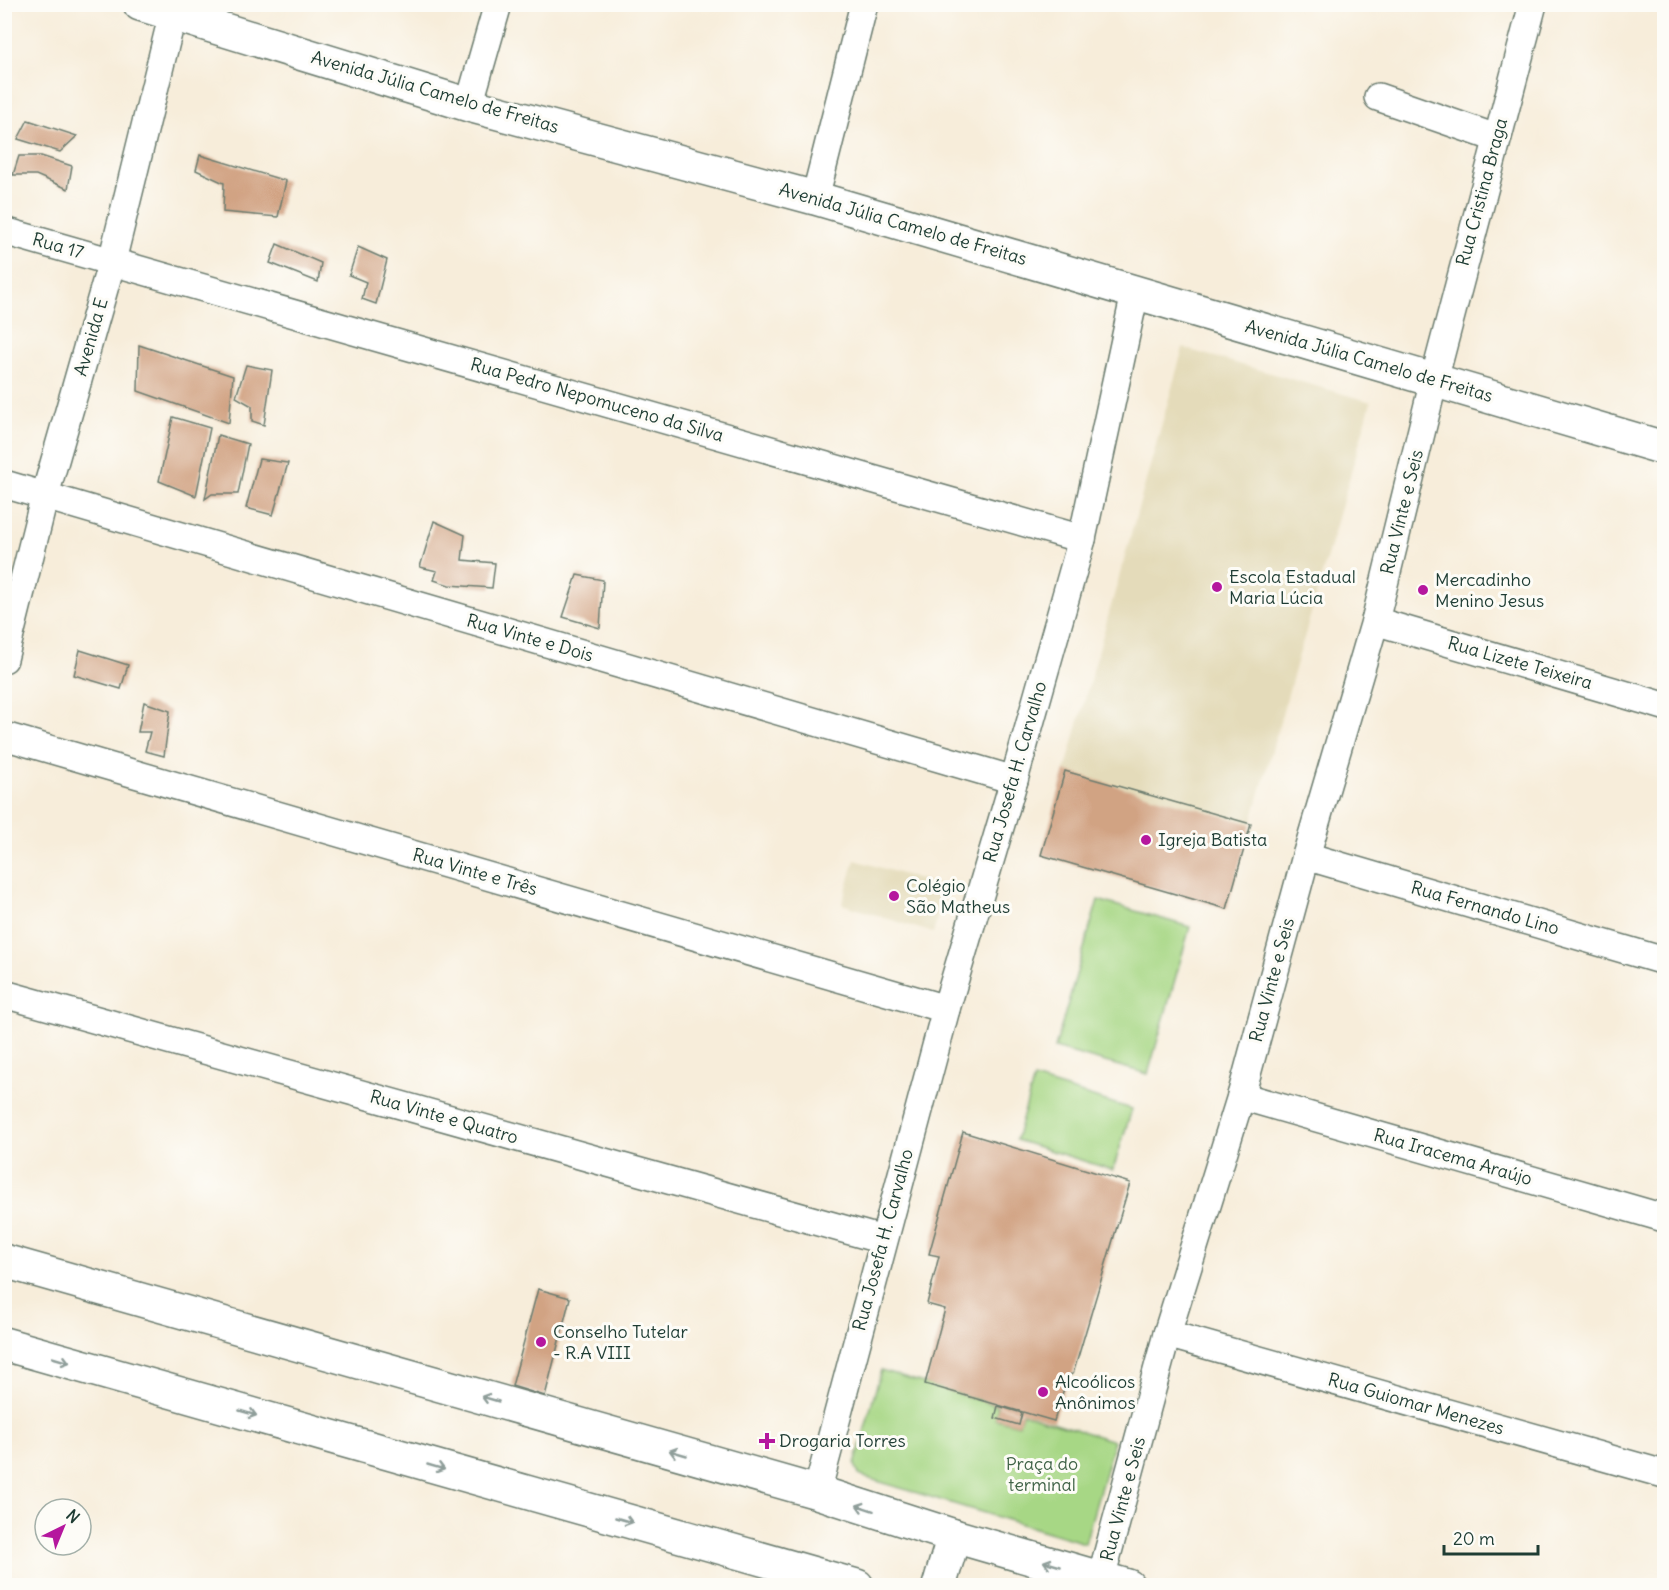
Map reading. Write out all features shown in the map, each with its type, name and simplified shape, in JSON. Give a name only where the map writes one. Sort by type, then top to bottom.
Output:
[{"type":"street","name":"Avenida Júlia Camelo de Freitas","points":[[140,4],[469,105],[815,198],[1665,448]]},
{"type":"street","points":[[469,105],[498,4]]},
{"type":"street","points":[[815,198],[864,4]]},
{"type":"street","name":"Rua Cristina Braga","points":[[1434,380],[1533,4]]},
{"type":"street","name":"Avenida E","points":[[4,659],[45,495],[112,261],[172,13]]},
{"type":"street","points":[[1378,97],[1496,138]]},
{"type":"street","name":"Rua 17","points":[[4,231],[112,261]]},
{"type":"street","name":"Rua Pedro Nepomuceno da Silva","points":[[112,261],[1082,539]]},
{"type":"street","name":"Rua Josefa H. Carvalho","points":[[817,1492],[945,1009],[1014,780],[1082,539],[1135,293]]},
{"type":"street","name":"Rua Vinte e Seis","points":[[1115,1582],[1167,1334],[1241,1096],[1306,856],[1375,621],[1434,380]]},
{"type":"street","name":"Rua Vinte e Dois","points":[[4,484],[1014,780]]},
{"type":"street","name":"Rua Lizete Teixeira","points":[[1375,621],[1665,706]]},
{"type":"street","name":"Rua Vinte e Três","points":[[4,736],[945,1009]]},
{"type":"street","name":"Rua Fernando Lino","points":[[1306,856],[1665,961]]},
{"type":"street","name":"Rua Vinte e Quatro","points":[[4,994],[883,1240]]},
{"type":"street","name":"Rua Iracema Araújo","points":[[1241,1096],[1665,1218]]},
{"type":"street","points":[[4,1261],[817,1492],[954,1536],[1115,1582]]},
{"type":"street","name":"Rua Guiomar Menezes","points":[[1167,1334],[1665,1474]]},
{"type":"street","points":[[4,1344],[786,1576],[857,1586]]},
{"type":"street","points":[[939,1586],[954,1536]]},
{"type":"shaded area","name":"Escola Estadual Maria Lúcia","points":[[1183,348],[1371,402],[1251,824],[1065,771]]},
{"type":"shaded area","name":"Colégio São Matheus","points":[[855,860],[945,887],[933,933],[842,904]]},
{"type":"green space","points":[[1098,900],[1190,927],[1148,1074],[1055,1048]]},
{"type":"green space","points":[[1034,1079],[1132,1109],[1113,1170],[1016,1140]]},
{"type":"green space","name":"Praça do terminal","points":[[881,1370],[998,1406],[995,1419],[1019,1425],[1022,1413],[1114,1441],[1085,1543],[860,1476],[855,1465]]},
{"type":"building","points":[[28,120],[77,136],[60,152],[18,139]]},
{"type":"building","points":[[200,155],[286,181],[278,217],[223,212],[224,183],[196,170]]},
{"type":"building","points":[[19,156],[41,156],[72,166],[68,189],[36,175],[13,175]]},
{"type":"building","points":[[277,244],[321,263],[318,282],[270,263]]},
{"type":"building","points":[[358,247],[387,260],[376,304],[362,299],[366,282],[349,275]]},
{"type":"building","points":[[139,345],[233,376],[229,423],[138,391]]},
{"type":"building","points":[[246,365],[272,370],[264,425],[252,421],[252,406],[236,397]]},
{"type":"building","points":[[173,417],[210,428],[196,496],[159,481]]},
{"type":"building","points":[[218,435],[248,444],[238,494],[212,494],[205,499]]},
{"type":"building","points":[[259,459],[288,463],[273,515],[246,508]]},
{"type":"building","points":[[434,521],[465,535],[462,560],[495,563],[492,588],[449,585],[434,580],[437,571],[420,567]]},
{"type":"building","points":[[577,575],[603,580],[600,628],[563,617]]},
{"type":"building","points":[[80,650],[128,665],[121,689],[74,675]]},
{"type":"building","points":[[144,702],[170,711],[164,756],[145,751],[150,732],[138,732]]},
{"type":"building","name":"Igreja Batista","points":[[1065,771],[1251,824],[1227,909],[1041,855]]},
{"type":"building","points":[[963,1132],[1130,1183],[1073,1374],[1068,1375],[1054,1421],[925,1384],[945,1309],[927,1304],[939,1256],[929,1254]]},
{"type":"building","name":"Conselho Tutelar - R.A VIII","points":[[538,1289],[570,1298],[545,1396],[512,1386]]},
{"type":"building","points":[[998,1406],[1022,1413],[1019,1425],[995,1418]]},
{"type":"place","name":"Escola Estadual Maria Lúcia","points":[[1217,587]]},
{"type":"place","name":"Mercadinho Menino Jesus","points":[[1423,590]]},
{"type":"place","name":"Igreja Batista","points":[[1146,840]]},
{"type":"place","name":"Colégio São Matheus","points":[[894,896]]},
{"type":"place","name":"Conselho Tutelar - R.A VIII","points":[[541,1342]]},
{"type":"place","name":"Alcoólicos Anônimos","points":[[1043,1392]]},
{"type":"place","name":"Drogaria Torres","points":[[767,1441]]}]
